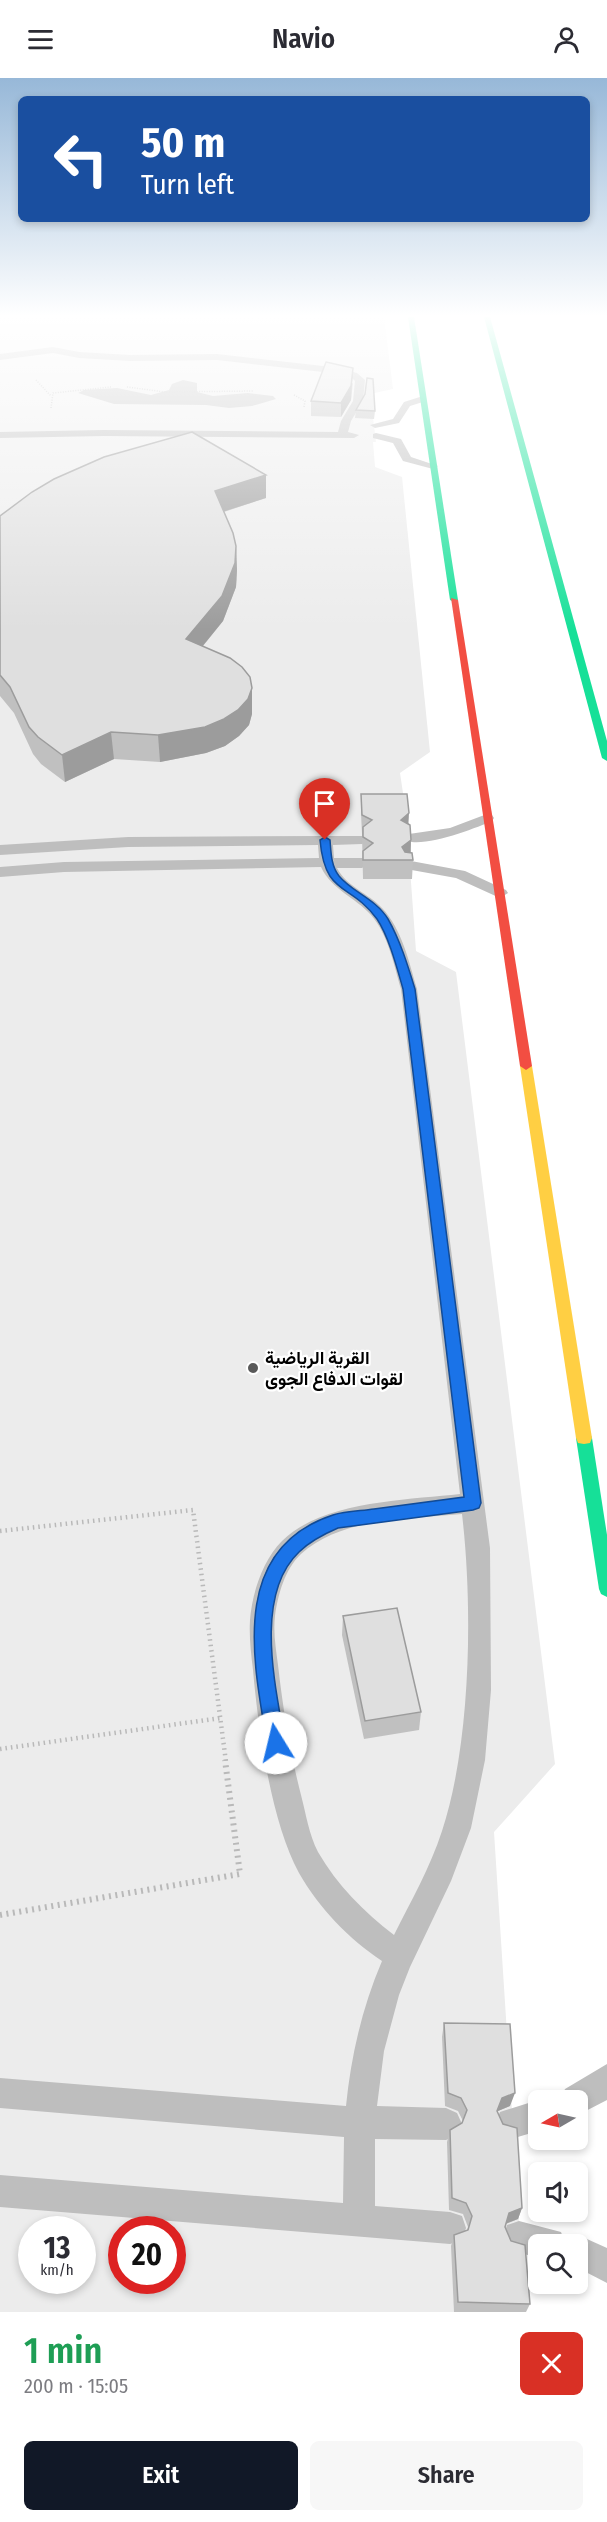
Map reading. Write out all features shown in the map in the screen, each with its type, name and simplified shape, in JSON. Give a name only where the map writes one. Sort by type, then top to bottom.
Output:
[{"type":"street","points":[[426,421],[607,1589]]},
{"type":"street","points":[[515,421],[607,758]]},
{"type":"lane","points":[[343,430],[348,421]]},
{"type":"lane","points":[[395,421],[375,431],[397,441],[407,459],[432,466]]},
{"type":"lane","points":[[0,426],[343,430]]},
{"type":"lane","points":[[0,435],[355,430]]},
{"type":"lane","points":[[409,838],[453,832],[487,818]]},
{"type":"lane","points":[[0,872],[326,851],[362,840]]},
{"type":"lane","points":[[0,850],[117,843],[326,851],[362,863]]},
{"type":"lane","points":[[326,851],[335,878],[364,900],[382,919],[402,965],[409,989],[478,1548],[480,1636],[476,1709],[468,1782],[457,1828],[442,1870],[384,1993],[372,2033],[363,2077],[359,2123],[359,2219]]},
{"type":"lane","points":[[411,866],[460,874],[500,893]]},
{"type":"lane","points":[[400,1956],[373,1939],[348,1915],[326,1889],[308,1861],[296,1831],[279,1762],[267,1687],[262,1627],[268,1591],[277,1568],[292,1547],[312,1532],[336,1521],[473,1503]]},
{"type":"lane","points":[[588,2094],[607,2079]]},
{"type":"lane","points":[[0,2093],[359,2123],[446,2124]]},
{"type":"lane","points":[[0,2191],[450,2228]]},
{"type":"lane","points":[[588,2256],[607,2266]]},
{"type":"path","points":[[0,1531],[194,1510],[240,1874],[0,1915]]},
{"type":"path","points":[[0,1749],[221,1718]]},
{"type":"shaded area","name":"القرية الرياضية لقوات الدفاع الجوى","points":[[0,421],[373,421],[376,442],[373,442],[375,467],[402,477],[430,752],[400,773],[406,813],[416,951],[456,972],[555,1764],[494,1832],[525,2312],[0,2312]]},
{"type":"building","points":[[192,432],[266,475],[215,491],[233,533],[236,546],[235,563],[222,596],[186,639],[230,658],[242,667],[250,677],[252,688],[248,699],[238,710],[205,727],[158,735],[111,732],[62,755],[38,737],[29,727],[10,687],[0,675],[0,516],[54,479],[104,457]]},
{"type":"building","points":[[361,794],[407,794],[409,813],[401,820],[410,825],[411,840],[402,847],[405,852],[412,853],[413,860],[363,860],[363,851],[373,843],[363,837],[363,827],[372,820],[362,815]]},
{"type":"building","points":[[397,1608],[421,1712],[365,1721],[343,1616]]},
{"type":"building","points":[[444,2023],[510,2024],[515,2093],[502,2098],[497,2111],[503,2124],[517,2128],[522,2208],[509,2213],[505,2227],[511,2241],[525,2245],[530,2304],[458,2302],[454,2235],[468,2230],[472,2216],[466,2203],[452,2198],[450,2130],[462,2123],[467,2110],[461,2098],[448,2093]]},
{"type":"traffic: fast","points":[[427,421],[454,600]]},
{"type":"traffic: fast","points":[[515,421],[607,758]]},
{"type":"traffic: fast","points":[[584,1438],[607,1589]]},
{"type":"traffic: slow","points":[[526,1066],[584,1438]]},
{"type":"traffic: jam","points":[[454,600],[526,1066]]},
{"type":"place","name":"القرية الرياضية لقوات الدفاع الجوى","points":[[253,1368]]},
{"type":"route","points":[[276,1743],[267,1687],[262,1627],[268,1591],[277,1568],[292,1547],[312,1532],[336,1521],[473,1503],[409,989],[393,941],[382,919],[375,909],[335,878],[327,862],[325,840]]}]
